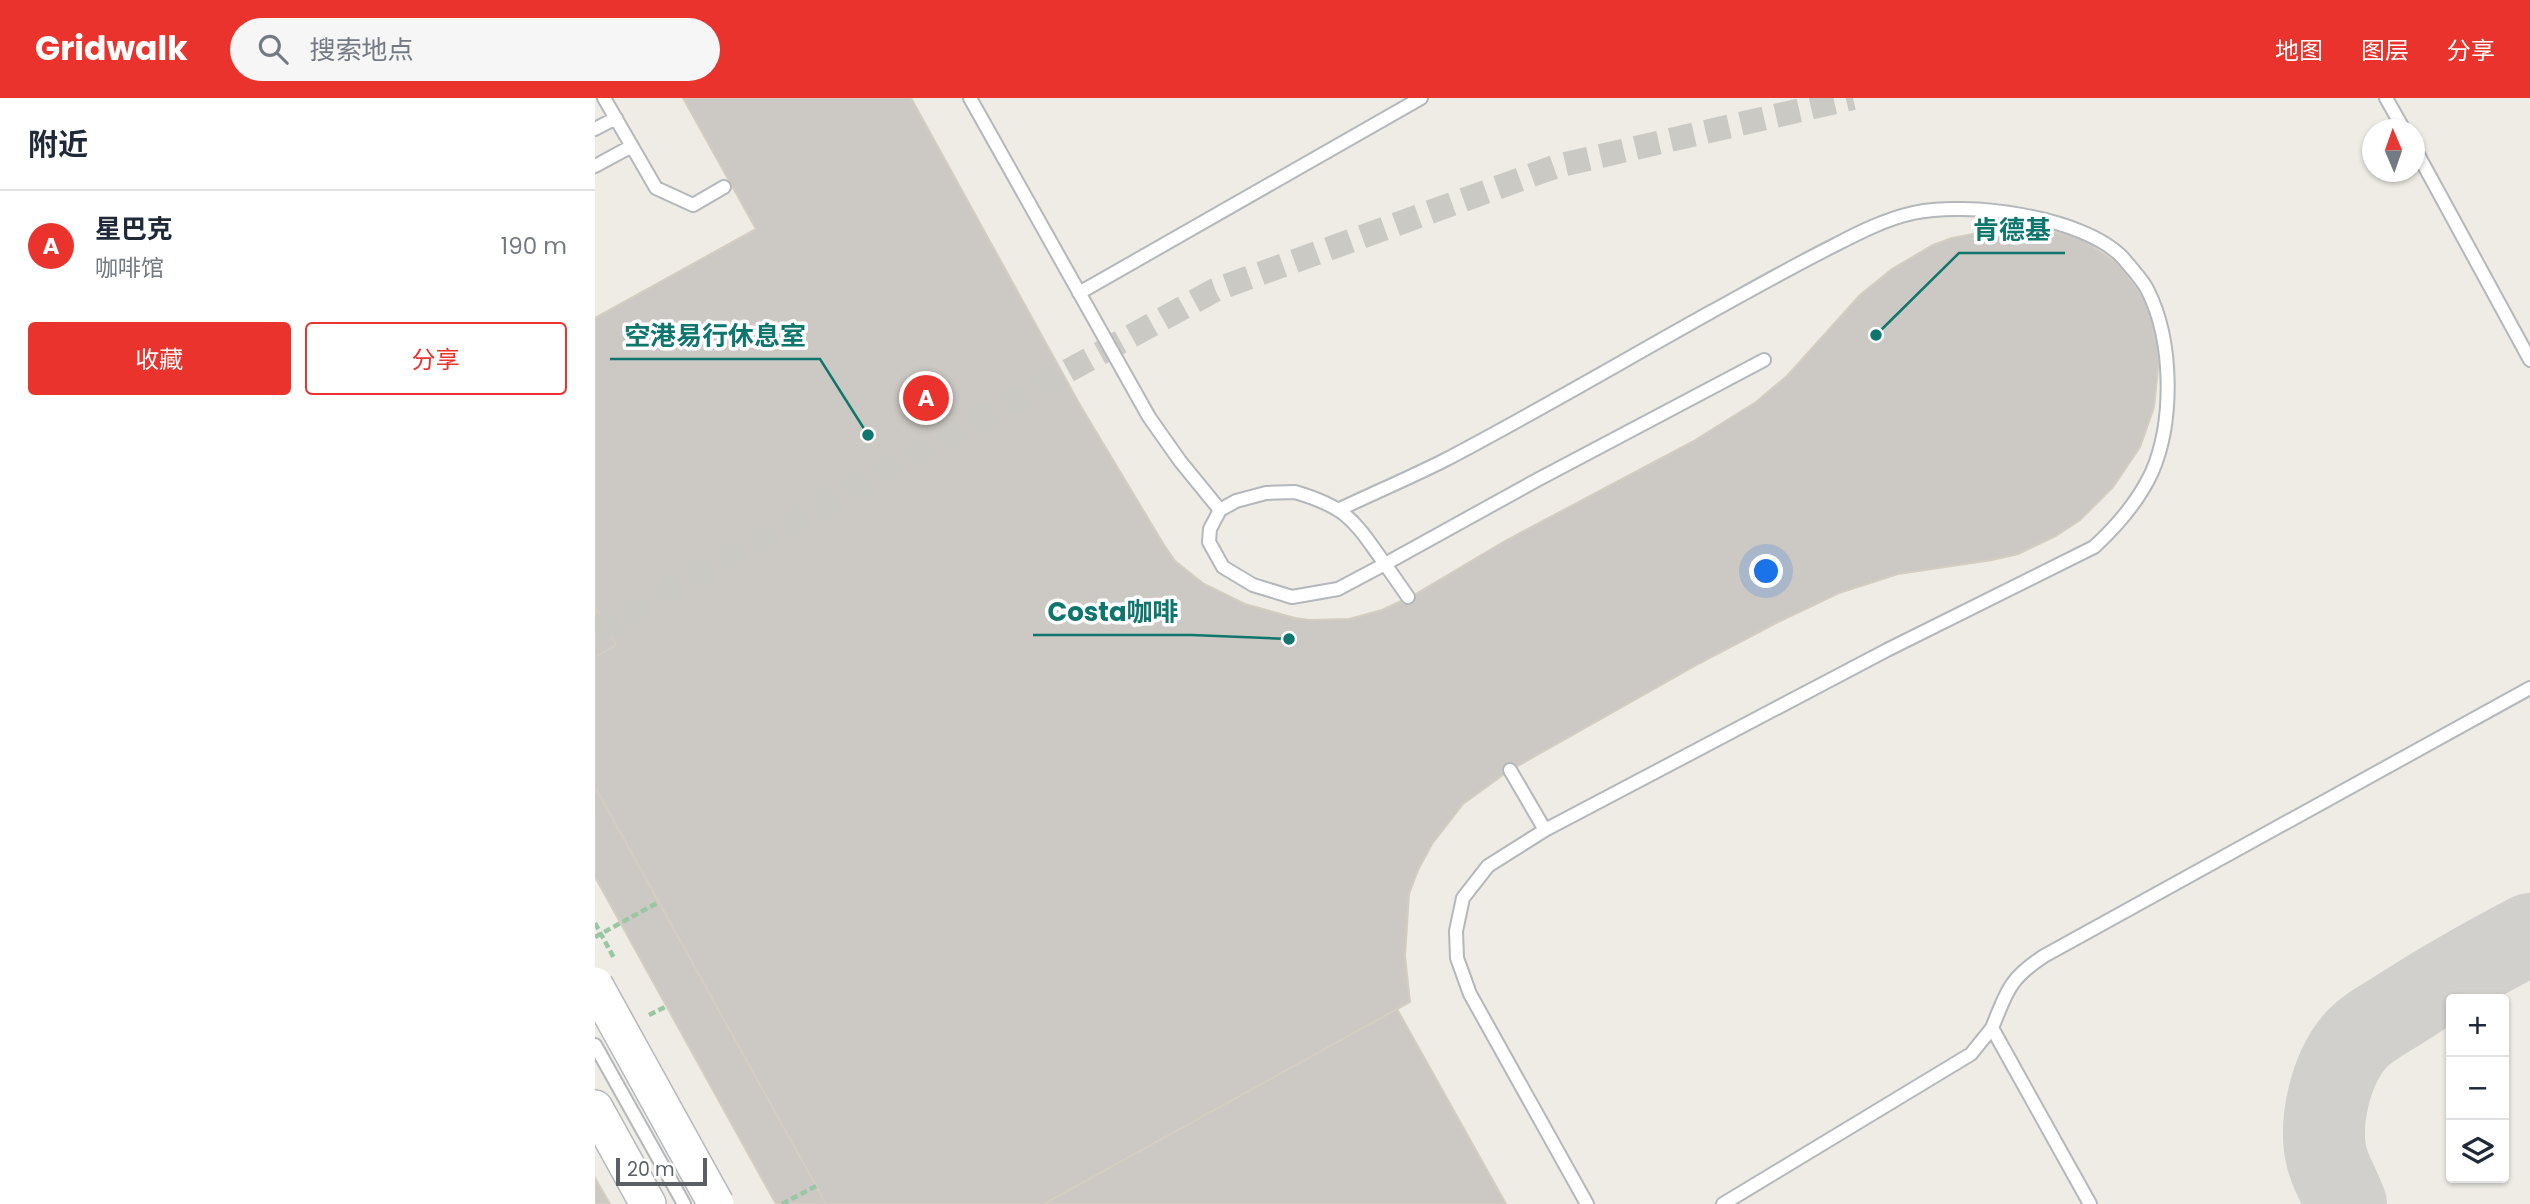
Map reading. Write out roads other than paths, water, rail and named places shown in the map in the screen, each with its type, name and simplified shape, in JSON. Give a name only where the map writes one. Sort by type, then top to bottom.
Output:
[{"type":"main road","points":[[595,985],[716,1204]]},
{"type":"main road","points":[[595,1108],[649,1204]]},
{"type":"lane","points":[[604,98],[656,188],[694,205],[724,187]]},
{"type":"lane","points":[[970,98],[1149,417],[1220,510]]},
{"type":"lane","points":[[1079,293],[1421,98]]},
{"type":"lane","points":[[2386,98],[2398,119]]},
{"type":"lane","points":[[595,129],[615,118]]},
{"type":"lane","points":[[595,166],[632,146]]},
{"type":"lane","points":[[2425,169],[2530,360]]},
{"type":"lane","points":[[1340,509],[1442,461],[1803,261],[1865,230],[1912,213],[1949,209],[2008,212],[2040,218],[2084,233],[2120,256],[2147,289],[2161,324],[2168,383],[2165,425],[2152,470],[2117,527],[2094,547],[1887,650],[1545,830],[1488,866],[1463,898],[1456,931],[1457,958],[1470,994],[1587,1204]]},
{"type":"lane","points":[[1408,597],[1385,564],[1354,520],[1340,509],[1319,499],[1295,492],[1266,493],[1237,501],[1220,510],[1210,528],[1209,542],[1223,568],[1253,585],[1291,597],[1338,589],[1385,564],[1537,480],[1764,360]]},
{"type":"lane","points":[[1723,1204],[1971,1054],[1992,1028],[2010,984],[2024,969],[2044,956],[2530,688]]},
{"type":"lane","points":[[1510,770],[1545,830]]},
{"type":"lane","points":[[1992,1028],[2090,1204]]},
{"type":"lane","points":[[595,1045],[684,1204]]},
{"type":"tunnel","points":[[595,631],[1215,290],[1557,166],[1853,98]]},
{"type":"place","name":"肯德基","points":[[1876,335]]},
{"type":"place","name":"星巴克","points":[[926,398]]},
{"type":"place","name":"空港易行休息室","points":[[868,435]]},
{"type":"place","name":"Costa咖啡","points":[[1289,639]]}]
